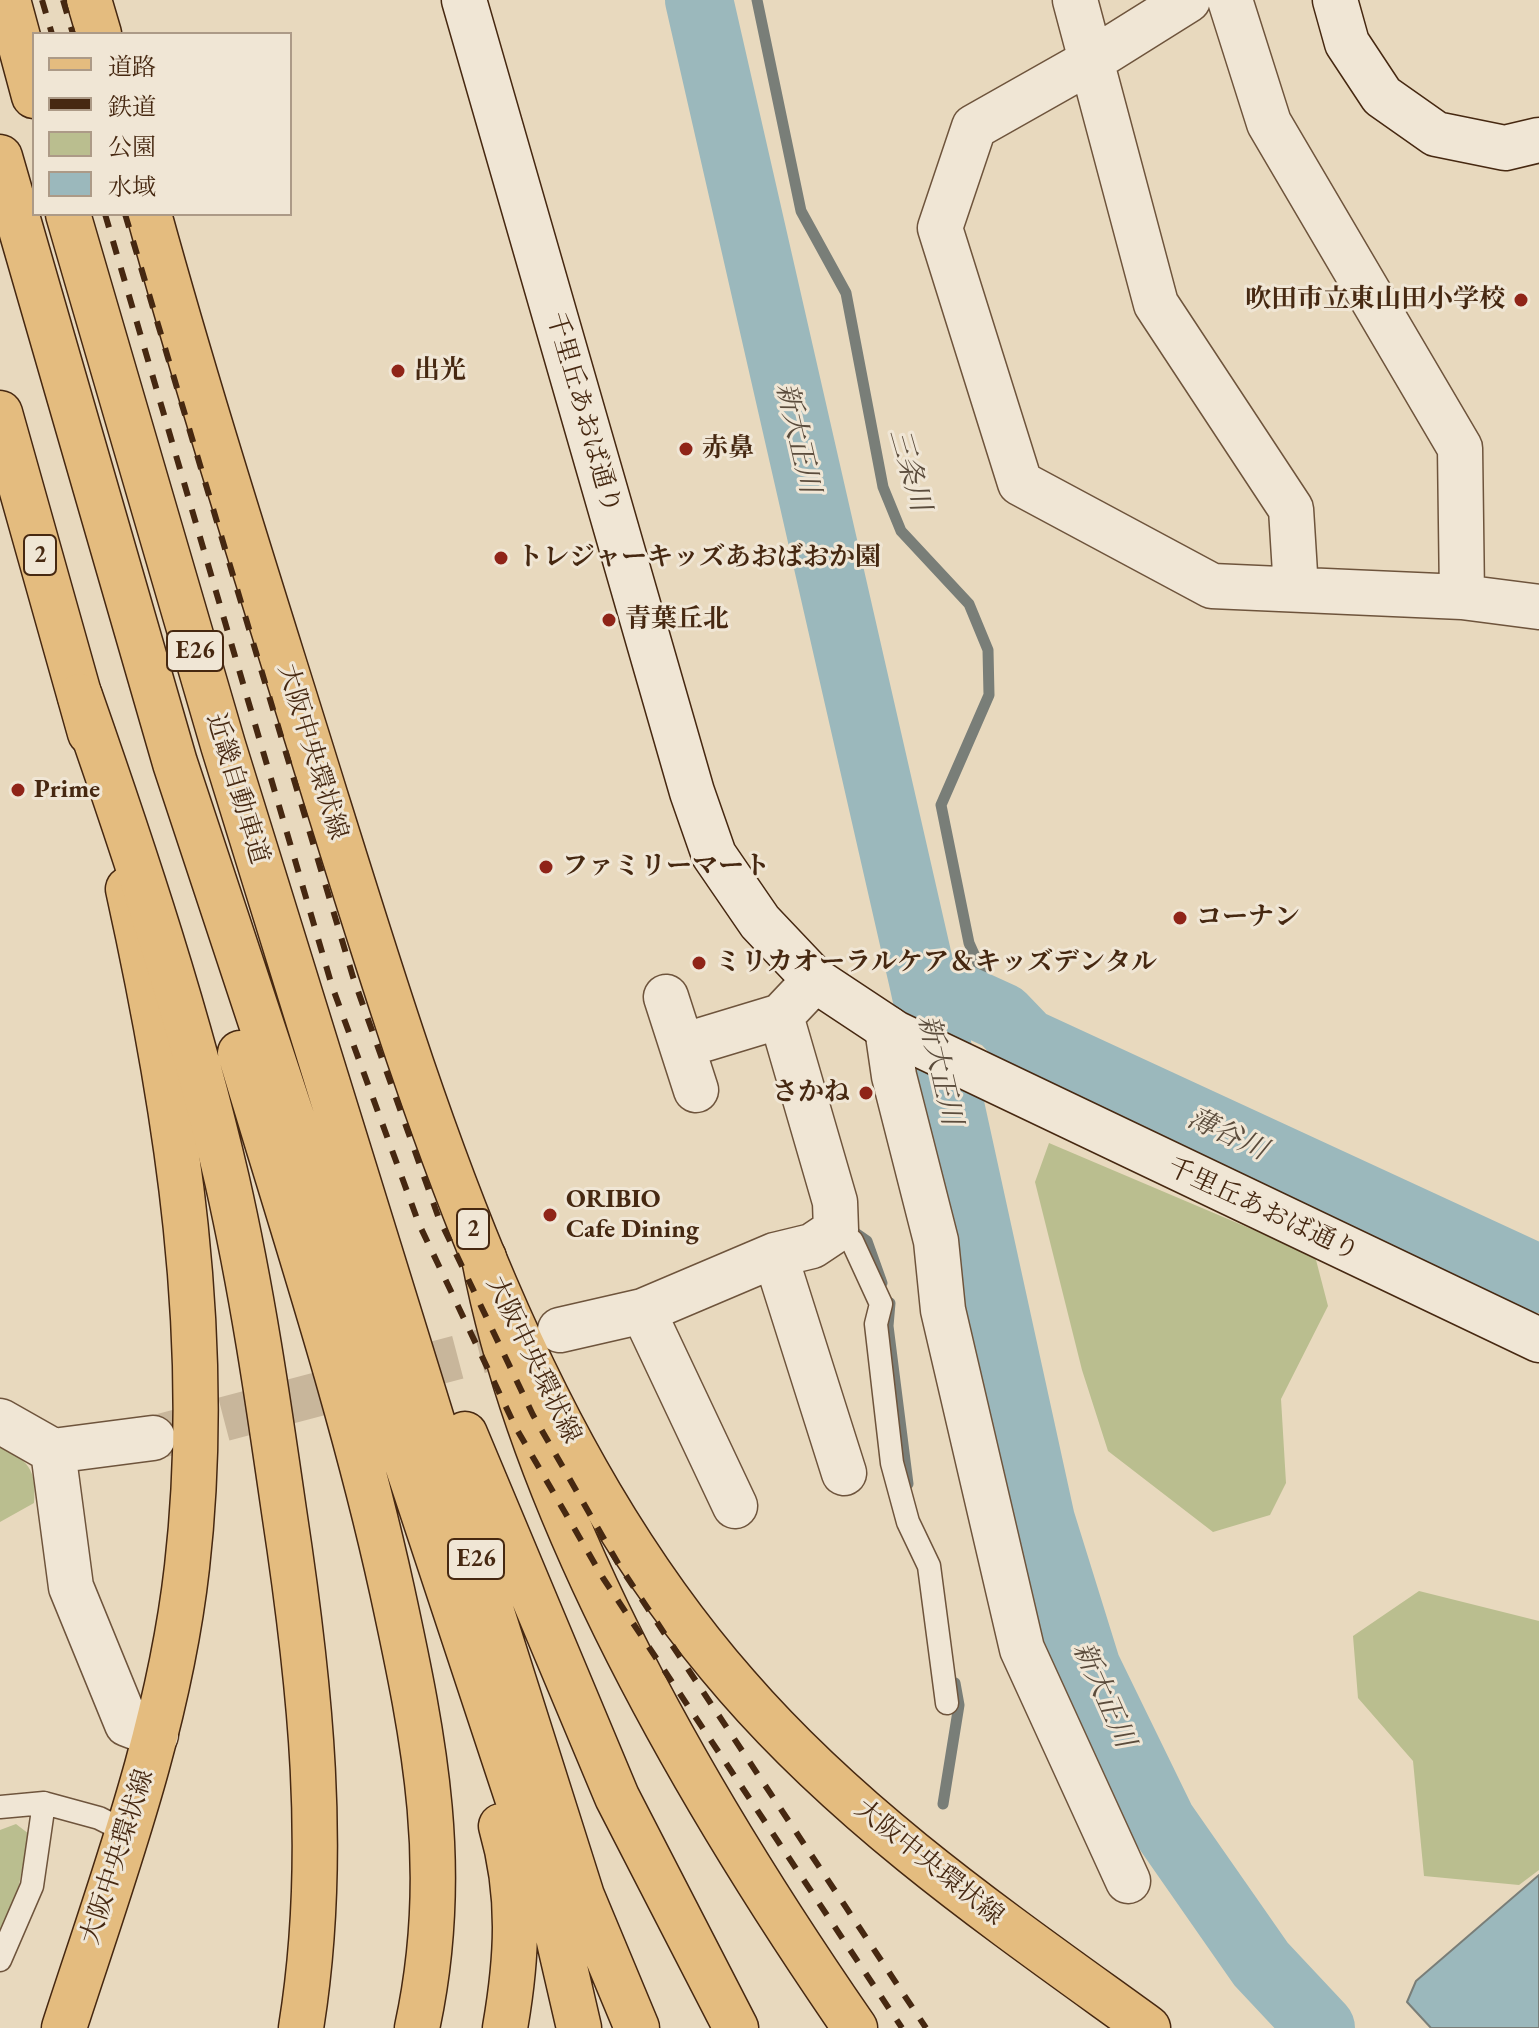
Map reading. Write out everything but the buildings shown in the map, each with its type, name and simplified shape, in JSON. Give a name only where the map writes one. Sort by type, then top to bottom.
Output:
[{"type":"main road","points":[[8,0],[32,89]]},
{"type":"main road","points":[[89,0],[98,32]]},
{"type":"main road","name":"近畿自動車道","points":[[0,157],[175,763]]},
{"type":"main road","name":"近畿自動車道","points":[[69,216],[223,745],[331,1085]]},
{"type":"main road","name":"大阪中央環状線","points":[[150,216],[192,370],[412,1071],[484,1258],[541,1385],[609,1507],[650,1571],[735,1685],[821,1775],[925,1866],[1148,2028]]},
{"type":"main road","name":"大阪中央環状線","points":[[0,413],[113,824],[163,1050],[188,1250],[194,1368],[194,1471],[187,1568],[156,1735],[129,1833],[64,2028]]},
{"type":"main road","points":[[80,696],[165,949],[227,1179],[253,1301],[294,1576],[314,1773],[313,1928],[301,2028]]},
{"type":"main road","points":[[175,763],[233,1028],[370,1489],[419,1713],[429,1773],[433,1888],[431,1935],[417,2028]]},
{"type":"main road","name":"E26","points":[[175,763],[546,1885],[579,2028]]},
{"type":"main road","points":[[331,1085],[493,1508],[617,1797],[736,2028]]},
{"type":"main road","name":"E26","points":[[331,1085],[582,1896],[637,2028]]},
{"type":"main road","points":[[484,1258],[496,1324],[526,1415],[562,1507],[622,1638],[730,1833],[855,2028]]},
{"type":"main road","points":[[351,1297],[422,1565],[511,1859],[516,1906],[516,1962],[505,2028]]},
{"type":"main road","points":[[617,1797],[767,2028]]},
{"type":"street","name":"千里丘あおば通り","points":[[464,0],[692,792],[714,855],[760,922],[815,980],[891,1030],[986,1080],[1539,1340]]},
{"type":"street","points":[[1075,0],[1089,62],[1156,304],[1291,509],[1296,589]]},
{"type":"street","points":[[1188,0],[1089,62],[974,127],[940,228],[1020,483],[1212,586],[1462,597],[1539,607]]},
{"type":"street","points":[[1230,0],[1269,123],[1460,448],[1462,597]]},
{"type":"street","points":[[1335,0],[1347,43],[1382,96],[1436,134],[1505,148],[1539,140]]},
{"type":"street","points":[[682,1046],[781,1016],[815,980]]},
{"type":"street","points":[[666,997],[696,1090]]},
{"type":"street","points":[[560,1330],[643,1311],[775,1255],[812,1246],[836,1230],[835,1202],[781,1016]]},
{"type":"street","points":[[891,1030],[894,1076],[936,1241],[943,1310],[1022,1649],[1128,1881]]},
{"type":"street","points":[[775,1255],[844,1473]]},
{"type":"street","points":[[643,1311],[735,1506]]},
{"type":"street","points":[[0,1421],[53,1451],[153,1438]]},
{"type":"street","points":[[53,1451],[71,1587],[127,1724],[156,1735]]},
{"type":"lane","points":[[836,1230],[852,1241],[881,1304],[876,1324],[892,1463],[908,1522],[929,1566],[947,1703]]},
{"type":"lane","points":[[0,1807],[44,1803],[99,1818],[129,1833]]},
{"type":"lane","points":[[0,1960],[32,1886],[44,1803]]},
{"type":"green space","points":[[1049,1143],[1315,1256],[1328,1306],[1281,1399],[1286,1483],[1270,1515],[1213,1532],[1108,1451],[1082,1370],[1035,1182]]},
{"type":"green space","points":[[0,1445],[29,1467],[35,1491],[34,1503],[0,1522]]},
{"type":"green space","points":[[1419,1591],[1539,1621],[1539,1870],[1519,1885],[1424,1876],[1413,1761],[1358,1698],[1353,1636]]},
{"type":"green space","points":[[16,1824],[29,1834],[19,1885],[0,1932],[0,1830]]},
{"type":"water","points":[[1539,1875],[1539,2028],[1431,2028],[1407,2002],[1416,1981]]},
{"type":"waterway","name":"新大正川","points":[[699,0],[923,981],[1041,1520],[1087,1668],[1162,1822],[1261,1964],[1321,2028]]},
{"type":"waterway","name":"三条川","points":[[757,0],[801,211],[846,293],[883,487],[901,531],[969,604],[988,650],[989,695],[941,805],[969,943],[1002,1017]]},
{"type":"waterway","name":"薄谷川","points":[[923,981],[1002,1017],[1026,1042],[1539,1279]]},
{"type":"waterway","points":[[854,1232],[867,1241],[882,1283]]},
{"type":"waterway","points":[[890,1303],[888,1326],[908,1484]]},
{"type":"waterway","points":[[943,1804],[959,1705],[955,1683]]},
{"type":"tunnel","points":[[160,1436],[542,1335]]},
{"type":"railway","points":[[42,0],[51,32]]},
{"type":"railway","points":[[63,0],[72,32]]},
{"type":"railway","points":[[106,216],[332,986],[419,1224],[516,1428],[603,1578],[902,2028]]},
{"type":"railway","points":[[126,216],[353,977],[438,1216],[533,1415],[619,1565],[926,2028]]},
{"type":"place","name":"吹田市立東山田小学校","points":[[1521,300]]},
{"type":"place","name":"出光","points":[[398,371]]},
{"type":"place","name":"赤鼻","points":[[686,449]]},
{"type":"place","name":"トレジャーキッズあおばおか園","points":[[501,558]]},
{"type":"place","name":"青葉丘北","points":[[609,620]]},
{"type":"place","name":"Prime","points":[[18,790]]},
{"type":"place","name":"ファミリーマート","points":[[546,867]]},
{"type":"place","name":"コーナン","points":[[1180,918]]},
{"type":"place","name":"ミリカオーラルケア＆キッズデンタル","points":[[699,963]]},
{"type":"place","name":"さかね","points":[[866,1093]]},
{"type":"place","name":"ORIBIO Cafe Dining","points":[[550,1215]]}]
